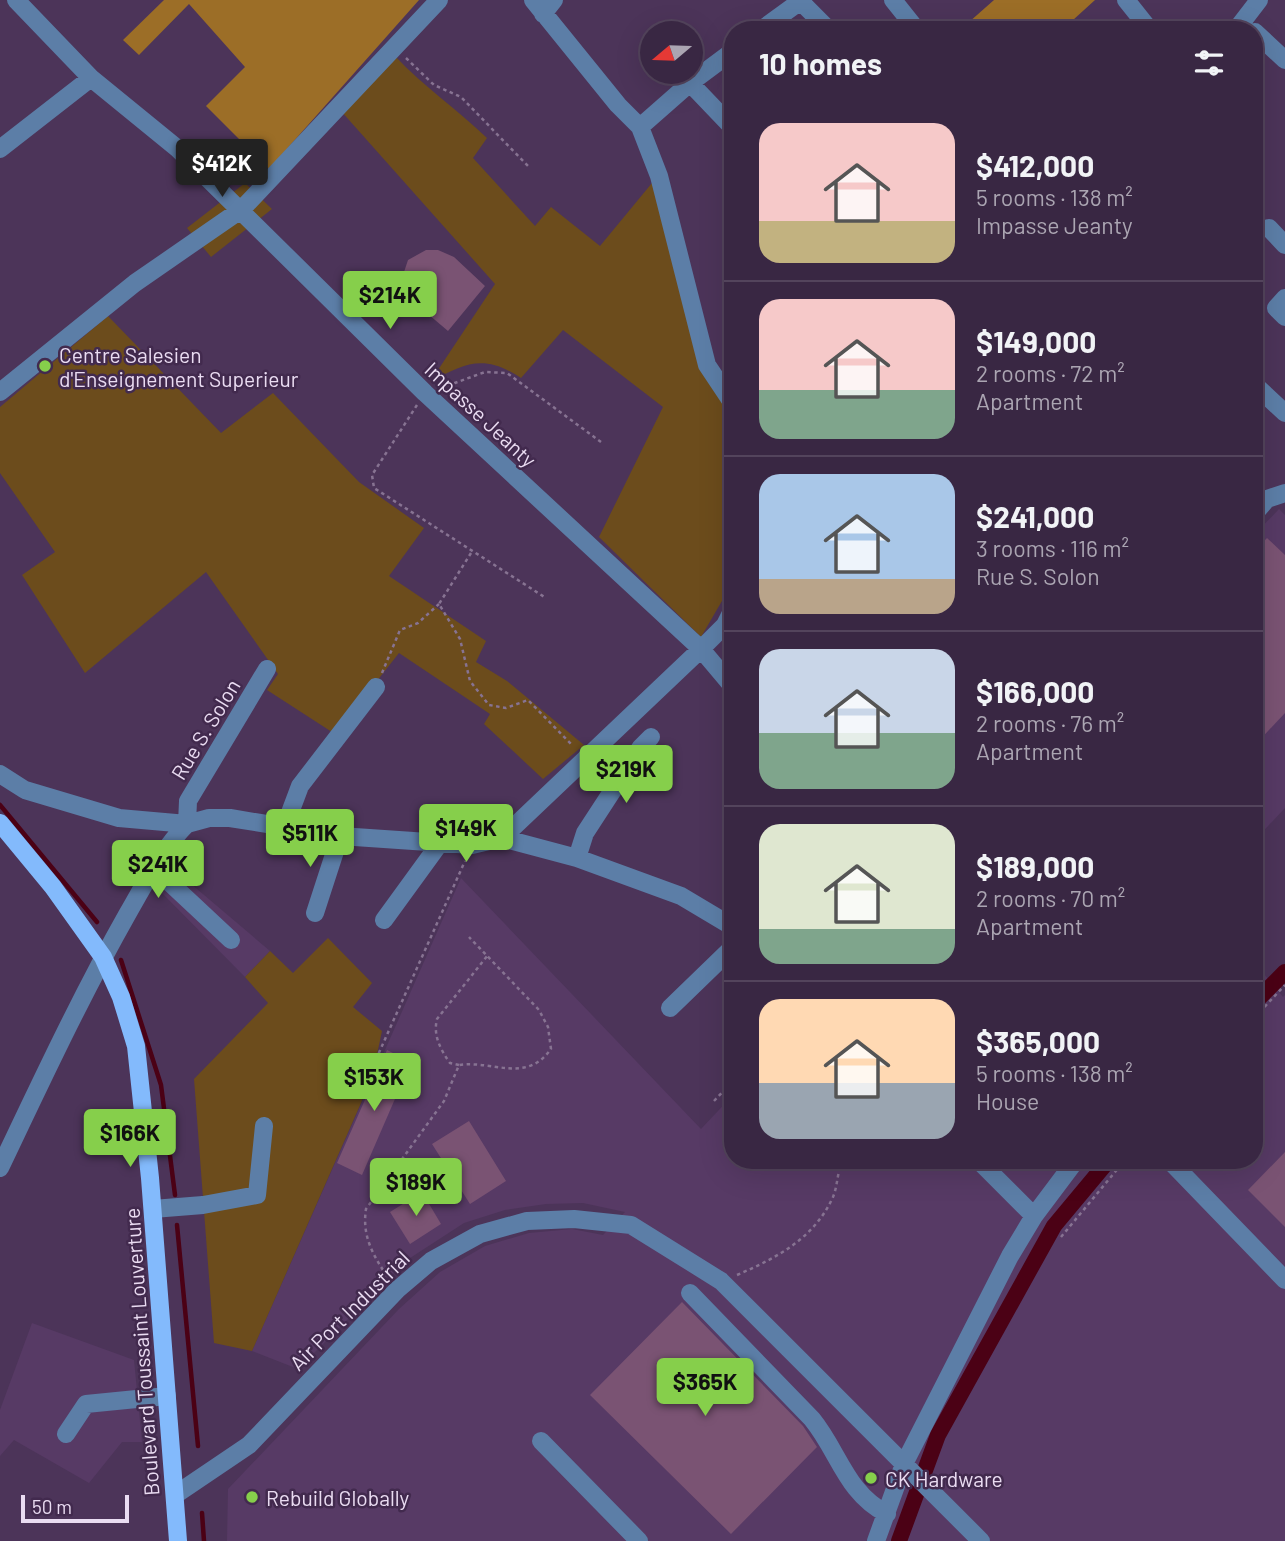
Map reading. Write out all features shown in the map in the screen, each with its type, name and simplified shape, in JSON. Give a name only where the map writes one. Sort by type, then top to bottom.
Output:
[{"type":"main road","name":"Boulevard Toussaint Louverture","points":[[0,823],[53,887],[103,957],[121,997],[136,1046],[153,1209],[178,1541]]},
{"type":"street","name":"Impasse Jeanty","points":[[16,0],[91,78],[178,149],[242,209],[425,393],[701,649],[724,676]]},
{"type":"street","points":[[0,392],[135,283],[242,209],[439,0]]},
{"type":"street","points":[[773,21],[801,0],[821,21]]},
{"type":"street","points":[[893,0],[910,21]]},
{"type":"street","points":[[1126,0],[1143,21]]},
{"type":"street","points":[[1250,21],[1259,0]]},
{"type":"street","points":[[543,5],[640,127],[659,176],[707,365],[724,390]]},
{"type":"street","points":[[1263,41],[1285,60]]},
{"type":"street","points":[[704,73],[724,58]]},
{"type":"street","points":[[0,149],[91,78]]},
{"type":"street","points":[[640,127],[689,84]]},
{"type":"street","points":[[691,84],[724,119]]},
{"type":"street","points":[[1269,228],[1285,245]]},
{"type":"street","points":[[1285,298],[1276,308],[1285,317]]},
{"type":"street","points":[[1263,392],[1285,413]]},
{"type":"street","points":[[1263,504],[1267,499],[1285,493]]},
{"type":"street","points":[[502,838],[724,626]]},
{"type":"street","name":"Rue S. Solon","points":[[0,1168],[103,957],[154,868],[172,840],[187,824],[188,801],[267,670]]},
{"type":"street","points":[[285,826],[300,786],[376,687]]},
{"type":"street","points":[[577,858],[585,833],[641,747],[651,737]]},
{"type":"street","points":[[0,774],[25,790],[119,818],[187,824],[209,818],[230,818],[340,836],[472,845],[502,838],[577,858],[681,896],[724,922]]},
{"type":"street","points":[[315,913],[340,836]]},
{"type":"street","points":[[384,920],[440,843]]},
{"type":"street","points":[[154,868],[231,940]]},
{"type":"street","points":[[670,1008],[724,956]]},
{"type":"street","points":[[153,1209],[203,1205],[257,1195],[264,1126]]},
{"type":"street","points":[[987,1169],[1034,1216]]},
{"type":"street","points":[[876,1541],[908,1467],[1010,1256],[1034,1216],[1069,1169]]},
{"type":"street","points":[[1177,1169],[1285,1280]]},
{"type":"street","name":"Air Port Industrial","points":[[175,1495],[249,1446],[397,1290],[431,1261],[480,1234],[527,1221],[574,1219],[631,1225],[721,1282],[981,1541]]},
{"type":"street","points":[[690,1293],[812,1419],[854,1488],[873,1507],[887,1514]]},
{"type":"street","points":[[66,1434],[86,1404],[167,1396]]},
{"type":"street","points":[[541,1441],[639,1541]]},
{"type":"path","points":[[396,48],[434,85],[461,97],[528,166]]},
{"type":"path","points":[[546,598],[471,553],[374,488],[372,475],[425,393],[485,373],[507,373],[601,442]]},
{"type":"path","points":[[376,687],[400,630],[418,623],[439,604],[471,553]]},
{"type":"path","points":[[439,604],[460,639],[470,681],[489,705],[506,708],[528,700],[586,759]]},
{"type":"path","points":[[373,1066],[472,845]]},
{"type":"path","points":[[469,937],[488,955],[539,1010],[548,1027],[551,1049],[542,1061],[523,1068],[502,1069],[479,1062],[459,1065],[450,1063],[441,1051],[434,1029],[436,1019],[488,955]]},
{"type":"path","points":[[1263,1008],[1285,985]]},
{"type":"path","points":[[397,1290],[374,1256],[363,1227],[366,1209],[444,1101],[459,1065]]},
{"type":"path","points":[[714,1101],[724,1090]]},
{"type":"path","points":[[721,1282],[782,1255],[821,1218],[834,1195],[841,1169]]},
{"type":"path","points":[[1061,1237],[1118,1169]]},
{"type":"shaded area","points":[[164,0],[419,0],[269,169],[206,106],[245,67],[189,4],[139,55],[123,40]]},
{"type":"shaded area","points":[[994,0],[1095,0],[1072,21],[970,21]]},
{"type":"shaded area","points":[[395,56],[487,138],[473,158],[535,226],[551,207],[600,246],[652,183],[703,374],[724,401],[724,597],[701,637],[599,537],[663,407],[563,330],[521,378],[508,370],[486,363],[465,366],[430,382],[495,284],[341,111]]},
{"type":"shaded area","points":[[245,183],[272,209],[211,257],[187,228]]},
{"type":"shaded area","points":[[108,316],[221,433],[273,393],[359,482],[424,528],[389,576],[486,641],[476,662],[507,681],[584,745],[543,779],[484,724],[490,714],[399,653],[335,734],[267,690],[278,674],[206,572],[85,673],[22,575],[55,552],[0,473],[0,407]]},
{"type":"shaded area","points":[[1279,509],[1285,515],[1285,808],[1263,831],[1263,526]]},
{"type":"shaded area","points":[[171,867],[270,951],[245,977],[157,888]]},
{"type":"shaded area","points":[[461,878],[701,1129],[724,1105],[724,1169],[1263,1169],[1263,973],[1283,997],[1285,995],[1285,1541],[227,1541],[228,1489],[399,1309],[440,1272],[485,1246],[529,1233],[572,1229],[603,1235],[625,1212],[583,1203],[546,1204],[505,1210],[464,1223],[407,1260],[298,1369],[252,1351]]},
{"type":"shaded area","points":[[328,938],[372,983],[353,1007],[382,1031],[372,1078],[252,1351],[214,1343],[194,1079],[268,1003],[245,977],[270,951],[293,973]]},
{"type":"shaded area","points":[[32,1323],[134,1360],[142,1442],[122,1442],[89,1483],[14,1440],[0,1456],[0,1410]]},
{"type":"building","points":[[426,250],[438,250],[454,257],[485,286],[448,331],[402,292],[401,281],[408,260]]},
{"type":"building","points":[[1267,538],[1285,555],[1285,713],[1263,736],[1263,542]]},
{"type":"building","points":[[387,1050],[411,1062],[362,1175],[337,1163]]},
{"type":"building","points":[[469,1121],[506,1181],[470,1204],[432,1144]]},
{"type":"building","points":[[1285,1152],[1285,1227],[1248,1190]]},
{"type":"building","points":[[422,1192],[441,1224],[410,1244],[390,1212]]},
{"type":"building","points":[[682,1302],[803,1426],[817,1447],[731,1534],[590,1395]]},
{"type":"waterway","points":[[0,805],[97,922]]},
{"type":"waterway","points":[[121,960],[161,1085],[175,1195]]},
{"type":"waterway","points":[[1263,994],[1285,972]]},
{"type":"waterway","points":[[899,1541],[938,1435],[1054,1226],[1102,1169]]},
{"type":"waterway","points":[[177,1225],[198,1446]]},
{"type":"waterway","points":[[202,1513],[204,1541]]},
{"type":"place","name":"Centre Salesien d'Enseignement Superieur","points":[[45,366]]},
{"type":"place","name":"CK Hardware","points":[[871,1478]]},
{"type":"place","name":"Rebuild Globally","points":[[252,1497]]}]
